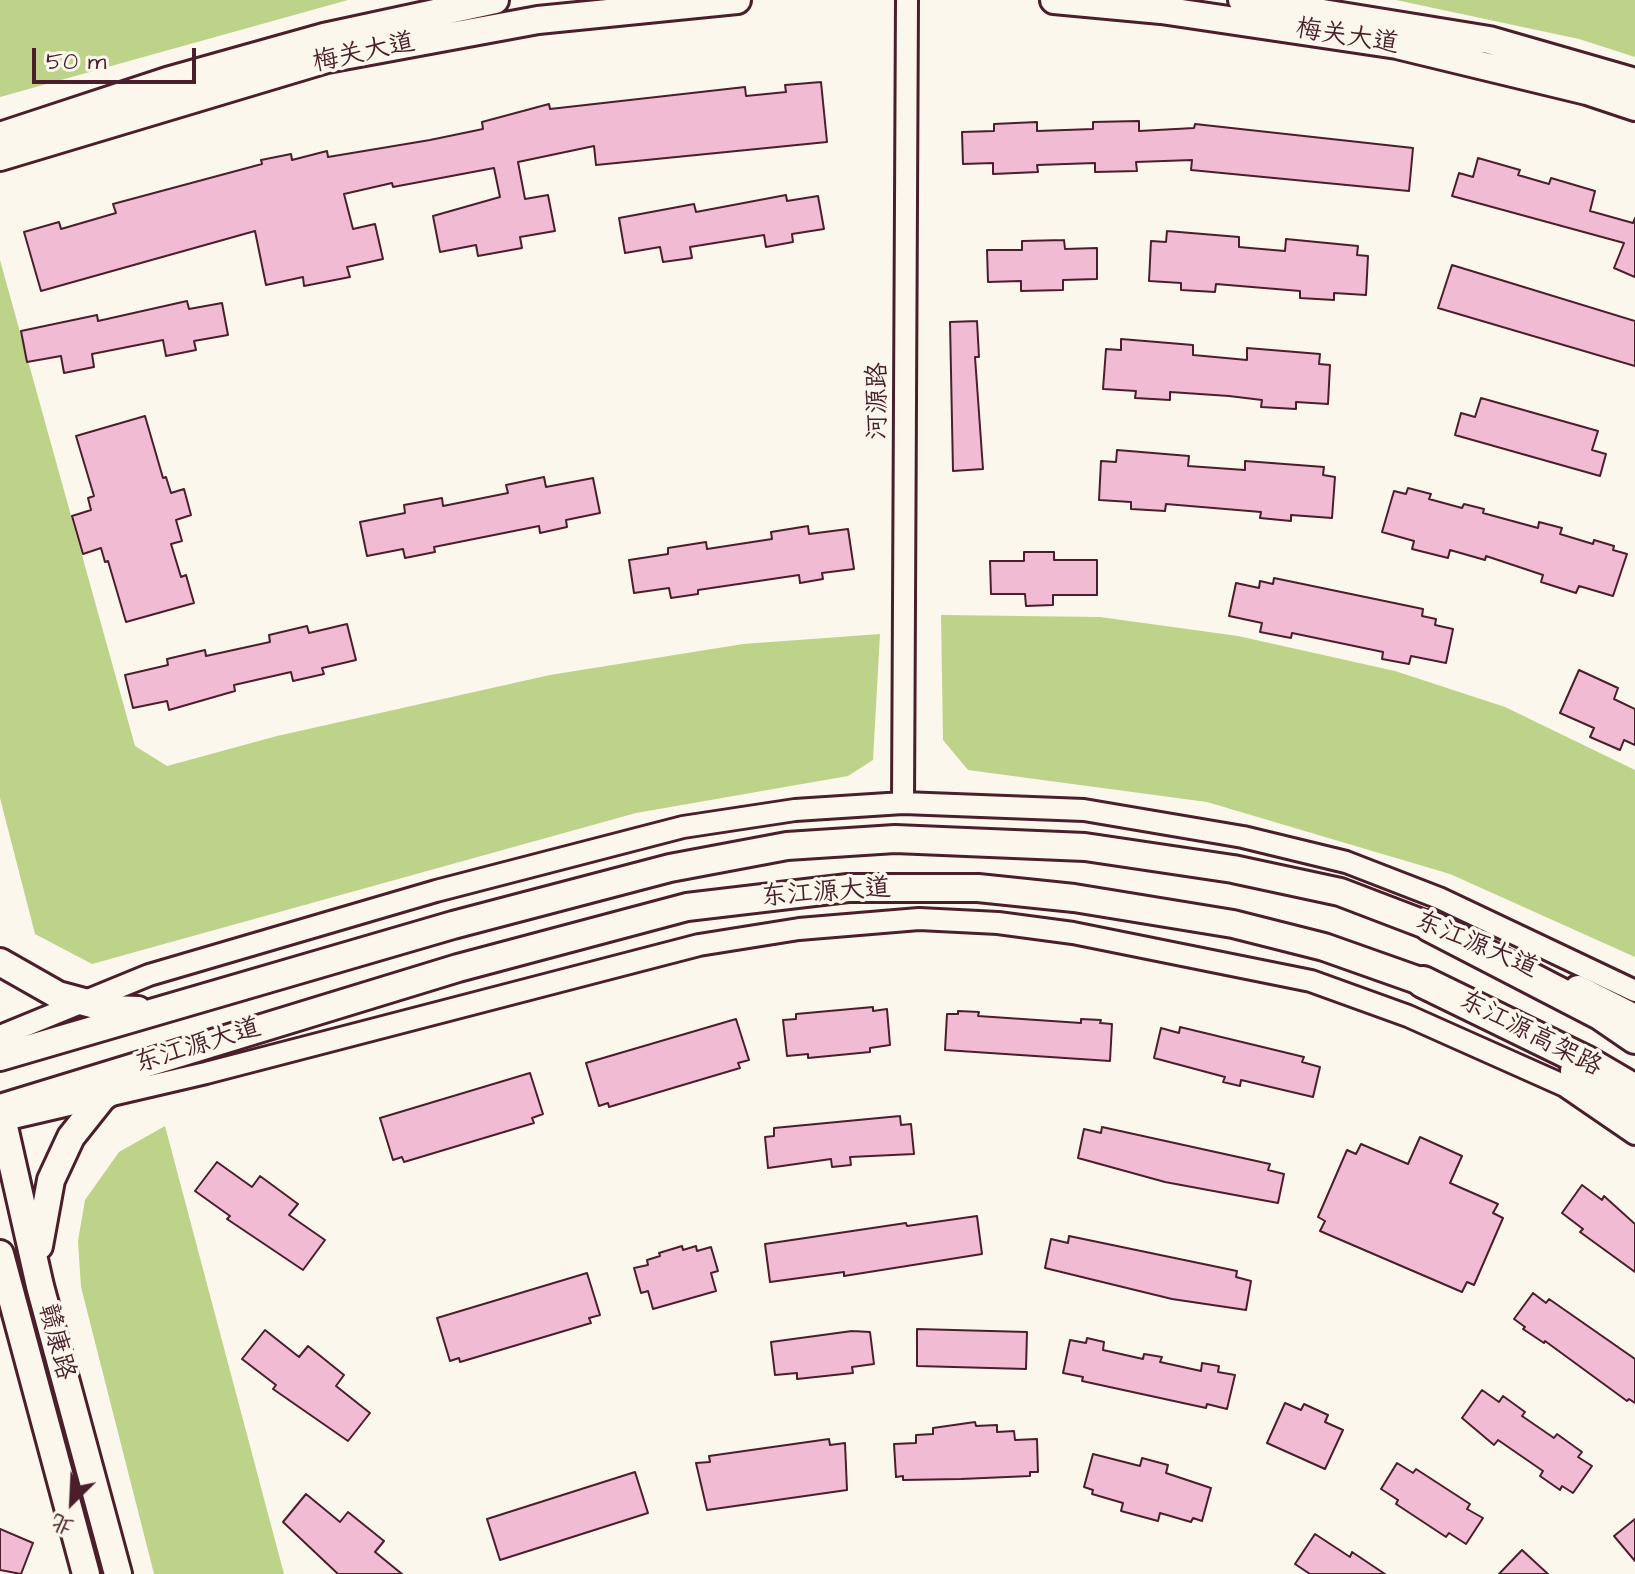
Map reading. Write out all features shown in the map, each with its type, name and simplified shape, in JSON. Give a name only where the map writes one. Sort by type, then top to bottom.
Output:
[{"type":"highway","name":"东江源高架路","points":[[1430,926],[1600,1014],[1635,1038]]},
{"type":"highway","name":"东江源高架路","points":[[1423,982],[1587,1062],[1635,1090]]},
{"type":"main road","name":"梅关大道","points":[[0,136],[167,81],[324,37],[495,0]]},
{"type":"main road","name":"梅关大道","points":[[0,157],[327,59],[538,20],[737,0]]},
{"type":"main road","name":"梅关大道","points":[[1054,0],[1161,10],[1397,45],[1587,91],[1635,107]]},
{"type":"main road","name":"梅关大道","points":[[1242,0],[1489,40],[1635,82]]},
{"type":"main road","name":"东江源大道","points":[[0,1057],[157,1009],[670,868],[787,846],[895,839],[1085,847],[1233,869],[1340,892],[1430,926],[1610,1003],[1635,1018]]},
{"type":"main road","name":"东江源大道","points":[[1,1115],[164,1056],[458,968],[687,907],[848,888],[978,888],[1074,898],[1233,924],[1324,947],[1423,982],[1635,1109]]},
{"type":"main road","points":[[0,962],[32,983],[85,1003],[110,1009],[157,1009]]},
{"type":"main road","points":[[40,1286],[41,1225],[51,1180],[71,1137],[105,1096],[121,1082],[164,1056]]},
{"type":"main road","name":"赣康路","points":[[1,1115],[40,1286],[118,1574]]},
{"type":"main road","name":"赣康路","points":[[2,1264],[86,1574]]},
{"type":"street","name":"河源路","points":[[903,803],[907,0]]},
{"type":"street","points":[[0,1036],[179,966],[436,891],[683,827],[795,810],[903,803],[1084,810],[1243,837],[1346,862],[1439,898],[1635,991]]},
{"type":"street","points":[[1,1115],[105,1096],[699,945],[799,929],[919,919],[998,923],[1073,933],[1311,981],[1408,1016],[1565,1086],[1635,1134]]},
{"type":"green space","points":[[0,0],[348,0],[0,97]]},
{"type":"green space","points":[[1396,0],[1635,0],[1635,57],[1579,39]]},
{"type":"green space","points":[[0,260],[135,746],[167,766],[277,736],[550,675],[743,644],[880,634],[873,760],[848,776],[636,813],[92,964],[35,934],[0,798]]},
{"type":"green space","points":[[941,615],[1100,617],[1238,636],[1395,671],[1505,707],[1635,770],[1635,957],[1450,874],[1207,802],[968,770],[943,740]]},
{"type":"green space","points":[[165,1126],[284,1574],[154,1574],[81,1287],[78,1241],[85,1200],[119,1152]]},
{"type":"building","points":[[821,82],[827,142],[596,165],[594,146],[518,162],[525,199],[548,195],[555,231],[520,237],[522,248],[478,256],[476,245],[440,252],[433,216],[500,197],[494,168],[393,187],[392,183],[344,194],[353,229],[375,224],[383,259],[347,267],[350,277],[304,286],[303,277],[266,285],[255,231],[41,291],[24,232],[59,222],[61,229],[116,213],[113,204],[262,164],[261,160],[291,154],[292,160],[327,151],[328,157],[430,140],[483,129],[482,122],[549,104],[550,109],[745,87],[746,96],[786,92],[785,85]]},
{"type":"building","points":[[1139,121],[1139,131],[1194,128],[1195,124],[1413,148],[1409,191],[1191,170],[1192,160],[1136,162],[1137,171],[1095,172],[1095,163],[1037,165],[1038,172],[993,174],[993,163],[963,164],[962,132],[994,131],[994,124],[1037,122],[1037,131],[1093,129],[1093,122]]},
{"type":"building","points":[[1478,158],[1520,170],[1518,175],[1549,184],[1551,178],[1595,191],[1590,211],[1633,223],[1635,218],[1635,277],[1614,268],[1624,243],[1452,196],[1459,173],[1473,177]]},
{"type":"building","points":[[786,195],[787,201],[818,196],[824,229],[792,234],[793,242],[766,247],[764,235],[690,247],[692,258],[663,262],[660,247],[625,253],[619,218],[694,204],[696,212]]},
{"type":"building","points":[[1167,231],[1239,237],[1239,247],[1285,251],[1286,239],[1358,246],[1357,255],[1368,256],[1366,295],[1334,293],[1334,300],[1300,298],[1300,291],[1216,284],[1215,292],[1181,290],[1181,283],[1149,281],[1151,241],[1166,242]]},
{"type":"building","points":[[1064,240],[1065,249],[1097,248],[1097,279],[1063,280],[1063,290],[1021,291],[1021,281],[988,282],[987,250],[1022,250],[1022,241]]},
{"type":"building","points":[[1452,265],[1635,321],[1635,366],[1438,308]]},
{"type":"building","points":[[187,301],[189,309],[222,303],[228,335],[194,341],[196,350],[166,356],[163,340],[92,354],[94,367],[64,373],[61,356],[27,362],[21,331],[97,315],[98,321]]},
{"type":"building","points":[[977,321],[979,357],[975,357],[983,469],[953,471],[950,322]]},
{"type":"building","points":[[1121,339],[1193,345],[1193,355],[1247,360],[1247,348],[1320,354],[1319,364],[1330,365],[1328,404],[1296,402],[1296,409],[1261,407],[1262,400],[1229,396],[1170,392],[1170,400],[1135,398],[1136,391],[1103,389],[1106,349],[1121,350]]},
{"type":"building","points":[[1481,398],[1598,431],[1592,450],[1606,454],[1600,476],[1455,435],[1461,413],[1475,417]]},
{"type":"building","points":[[145,416],[163,478],[166,477],[171,493],[184,489],[191,515],[176,520],[182,541],[171,544],[181,577],[186,575],[194,603],[126,622],[108,561],[105,562],[101,548],[83,554],[72,516],[91,510],[88,498],[94,496],[76,436]]},
{"type":"building","points":[[1117,450],[1189,456],[1188,466],[1245,470],[1245,461],[1324,467],[1323,475],[1335,477],[1332,518],[1291,515],[1291,521],[1260,518],[1261,512],[1166,504],[1165,511],[1131,509],[1131,502],[1099,500],[1101,461],[1116,462]]},
{"type":"building","points":[[544,477],[546,487],[593,478],[600,513],[566,520],[567,527],[540,533],[539,526],[434,547],[435,552],[405,558],[403,549],[367,556],[360,522],[405,513],[404,505],[442,498],[443,506],[508,493],[506,485]]},
{"type":"building","points":[[1408,488],[1431,494],[1429,499],[1462,508],[1464,504],[1484,509],[1483,513],[1538,528],[1539,522],[1562,528],[1560,534],[1593,544],[1594,540],[1614,546],[1613,550],[1627,554],[1613,596],[1579,586],[1576,593],[1541,582],[1543,575],[1486,556],[1485,560],[1450,550],[1448,558],[1412,549],[1414,541],[1382,532],[1394,491],[1406,494]]},
{"type":"building","points":[[808,526],[809,534],[848,529],[854,569],[822,573],[823,579],[800,583],[799,575],[698,590],[698,594],[671,598],[669,588],[634,593],[629,560],[668,554],[668,548],[706,542],[707,549],[772,539],[771,532]]},
{"type":"building","points":[[1024,552],[1054,552],[1054,560],[1097,560],[1097,595],[1053,595],[1053,605],[1026,606],[1025,594],[991,594],[990,561],[1024,561]]},
{"type":"building","points":[[1274,578],[1423,609],[1422,616],[1436,619],[1435,625],[1453,629],[1446,663],[1411,656],[1409,664],[1382,659],[1383,652],[1292,633],[1291,638],[1260,632],[1262,623],[1229,616],[1236,583],[1259,588],[1260,581],[1273,584]]},
{"type":"building","points":[[347,624],[356,660],[322,668],[324,674],[293,681],[291,672],[234,685],[235,691],[169,710],[167,701],[133,708],[125,675],[168,665],[167,659],[205,650],[206,656],[270,642],[269,635],[307,626],[309,633]]},
{"type":"building","points":[[1579,670],[1618,688],[1614,699],[1635,709],[1635,745],[1624,740],[1620,750],[1590,737],[1594,728],[1560,713]]},
{"type":"building","points":[[873,1007],[873,1011],[887,1009],[890,1045],[870,1048],[870,1052],[808,1058],[808,1054],[787,1056],[783,1020],[796,1019],[796,1014]]},
{"type":"building","points":[[958,1011],[979,1012],[978,1016],[1081,1023],[1081,1019],[1101,1020],[1100,1023],[1112,1024],[1110,1061],[945,1050],[947,1014],[958,1014]]},
{"type":"building","points":[[736,1019],[749,1060],[738,1063],[740,1068],[609,1107],[608,1103],[599,1106],[586,1063]]},
{"type":"building","points":[[1180,1027],[1304,1057],[1302,1062],[1320,1067],[1313,1097],[1241,1080],[1240,1086],[1223,1082],[1225,1077],[1154,1058],[1161,1028],[1179,1033]]},
{"type":"building","points":[[530,1073],[543,1114],[532,1118],[534,1123],[404,1162],[402,1157],[393,1160],[380,1118]]},
{"type":"building","points":[[900,1116],[901,1125],[911,1124],[914,1154],[850,1157],[851,1165],[832,1167],[831,1159],[768,1168],[765,1137],[774,1136],[774,1128]]},
{"type":"building","points":[[1102,1127],[1270,1164],[1268,1170],[1284,1174],[1278,1203],[1165,1182],[1078,1158],[1084,1129],[1101,1133]]},
{"type":"building","points":[[1420,1137],[1462,1156],[1450,1183],[1498,1204],[1493,1213],[1503,1218],[1474,1285],[1467,1282],[1462,1292],[1320,1231],[1325,1221],[1318,1217],[1347,1150],[1356,1154],[1361,1144],[1408,1164]]},
{"type":"building","points":[[217,1162],[252,1187],[260,1176],[298,1204],[289,1215],[325,1240],[303,1270],[227,1219],[230,1216],[195,1191]]},
{"type":"building","points":[[1582,1185],[1602,1200],[1604,1196],[1635,1224],[1635,1272],[1580,1232],[1583,1229],[1562,1213]]},
{"type":"building","points":[[977,1216],[982,1254],[844,1276],[844,1272],[770,1282],[765,1244]]},
{"type":"building","points":[[1069,1236],[1237,1271],[1236,1277],[1251,1281],[1246,1310],[1172,1299],[1045,1268],[1051,1239],[1068,1243]]},
{"type":"building","points":[[682,1246],[683,1250],[696,1246],[697,1251],[711,1247],[718,1271],[711,1273],[716,1291],[653,1309],[648,1291],[641,1293],[634,1268],[648,1265],[647,1260],[660,1256],[659,1253]]},
{"type":"building","points":[[587,1273],[600,1315],[589,1318],[591,1323],[460,1362],[459,1358],[450,1361],[437,1318]]},
{"type":"building","points":[[1533,1293],[1546,1303],[1549,1299],[1635,1359],[1635,1403],[1629,1399],[1627,1401],[1545,1341],[1523,1329],[1525,1327],[1514,1319]]},
{"type":"building","points":[[917,1329],[1027,1332],[1026,1369],[917,1366]]},
{"type":"building","points":[[265,1330],[299,1357],[308,1346],[344,1375],[336,1386],[370,1413],[348,1441],[273,1389],[276,1385],[242,1359]]},
{"type":"building","points":[[852,1331],[870,1332],[874,1364],[852,1367],[853,1373],[797,1379],[797,1373],[775,1375],[771,1342]]},
{"type":"building","points":[[1087,1338],[1104,1342],[1103,1350],[1143,1359],[1144,1354],[1162,1357],[1160,1362],[1201,1371],[1202,1363],[1219,1366],[1218,1372],[1235,1375],[1227,1409],[1207,1404],[1206,1408],[1082,1381],[1083,1377],[1063,1373],[1070,1340],[1086,1343]]},
{"type":"building","points":[[1482,1390],[1499,1402],[1503,1396],[1525,1412],[1522,1416],[1554,1438],[1557,1434],[1582,1452],[1578,1457],[1592,1466],[1573,1493],[1562,1486],[1560,1490],[1540,1476],[1543,1471],[1498,1440],[1494,1445],[1462,1418]]},
{"type":"building","points":[[1285,1403],[1301,1410],[1304,1404],[1328,1415],[1325,1422],[1343,1430],[1325,1469],[1267,1443]]},
{"type":"building","points":[[975,1422],[976,1426],[997,1425],[997,1432],[1014,1431],[1015,1440],[1037,1439],[1038,1472],[1030,1472],[1030,1476],[961,1479],[903,1480],[903,1476],[896,1477],[894,1444],[916,1443],[916,1435],[933,1434],[933,1428]]},
{"type":"building","points":[[829,1439],[830,1445],[845,1443],[847,1490],[707,1510],[696,1463],[710,1462],[709,1456]]},
{"type":"building","points":[[1093,1454],[1140,1466],[1142,1458],[1168,1465],[1166,1473],[1211,1488],[1202,1521],[1193,1518],[1191,1522],[1160,1513],[1158,1521],[1121,1511],[1123,1503],[1092,1494],[1093,1490],[1084,1487]]},
{"type":"building","points":[[1397,1463],[1413,1473],[1416,1469],[1470,1504],[1467,1509],[1483,1518],[1466,1544],[1449,1533],[1446,1537],[1396,1504],[1398,1500],[1381,1489]]},
{"type":"building","points":[[635,1472],[648,1513],[500,1560],[487,1519]]},
{"type":"building","points":[[306,1494],[340,1522],[348,1512],[384,1541],[375,1552],[402,1574],[338,1574],[283,1522]]},
{"type":"building","points":[[1635,1519],[1635,1561],[1614,1536]]},
{"type":"building","points":[[0,1529],[33,1543],[21,1574],[0,1570]]},
{"type":"building","points":[[1315,1534],[1350,1557],[1352,1552],[1385,1574],[1310,1574],[1295,1564]]},
{"type":"building","points":[[1522,1550],[1548,1574],[1499,1574]]}]
